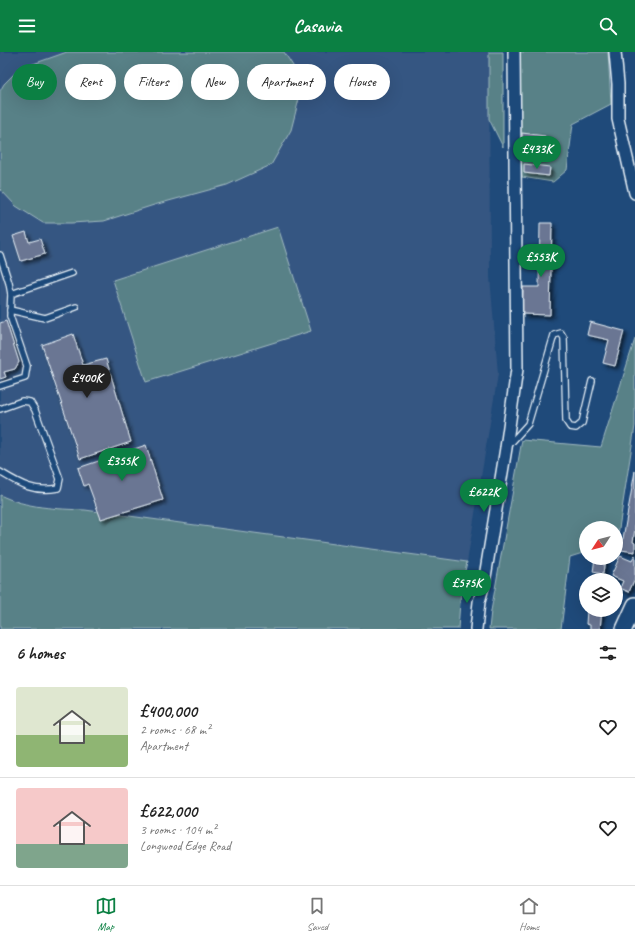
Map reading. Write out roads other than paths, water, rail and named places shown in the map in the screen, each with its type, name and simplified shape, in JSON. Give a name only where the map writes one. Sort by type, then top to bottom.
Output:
[{"type":"street","points":[[476,629],[479,602],[484,583],[506,448],[517,370],[514,52]]},
{"type":"street","points":[[615,52],[618,119],[635,193]]},
{"type":"street","points":[[624,629],[635,605]]},
{"type":"lane","points":[[0,255],[11,294],[10,316],[27,366],[25,378],[0,386]]},
{"type":"lane","points":[[11,294],[72,273]]},
{"type":"lane","points":[[10,310],[45,318],[76,307]]},
{"type":"lane","points":[[506,448],[528,424],[554,335],[561,334],[564,338],[566,421],[570,427],[576,428],[582,423],[592,381]]},
{"type":"lane","points":[[0,409],[22,401],[30,402],[35,410],[60,480],[58,488],[37,490],[13,480],[0,472]]}]
